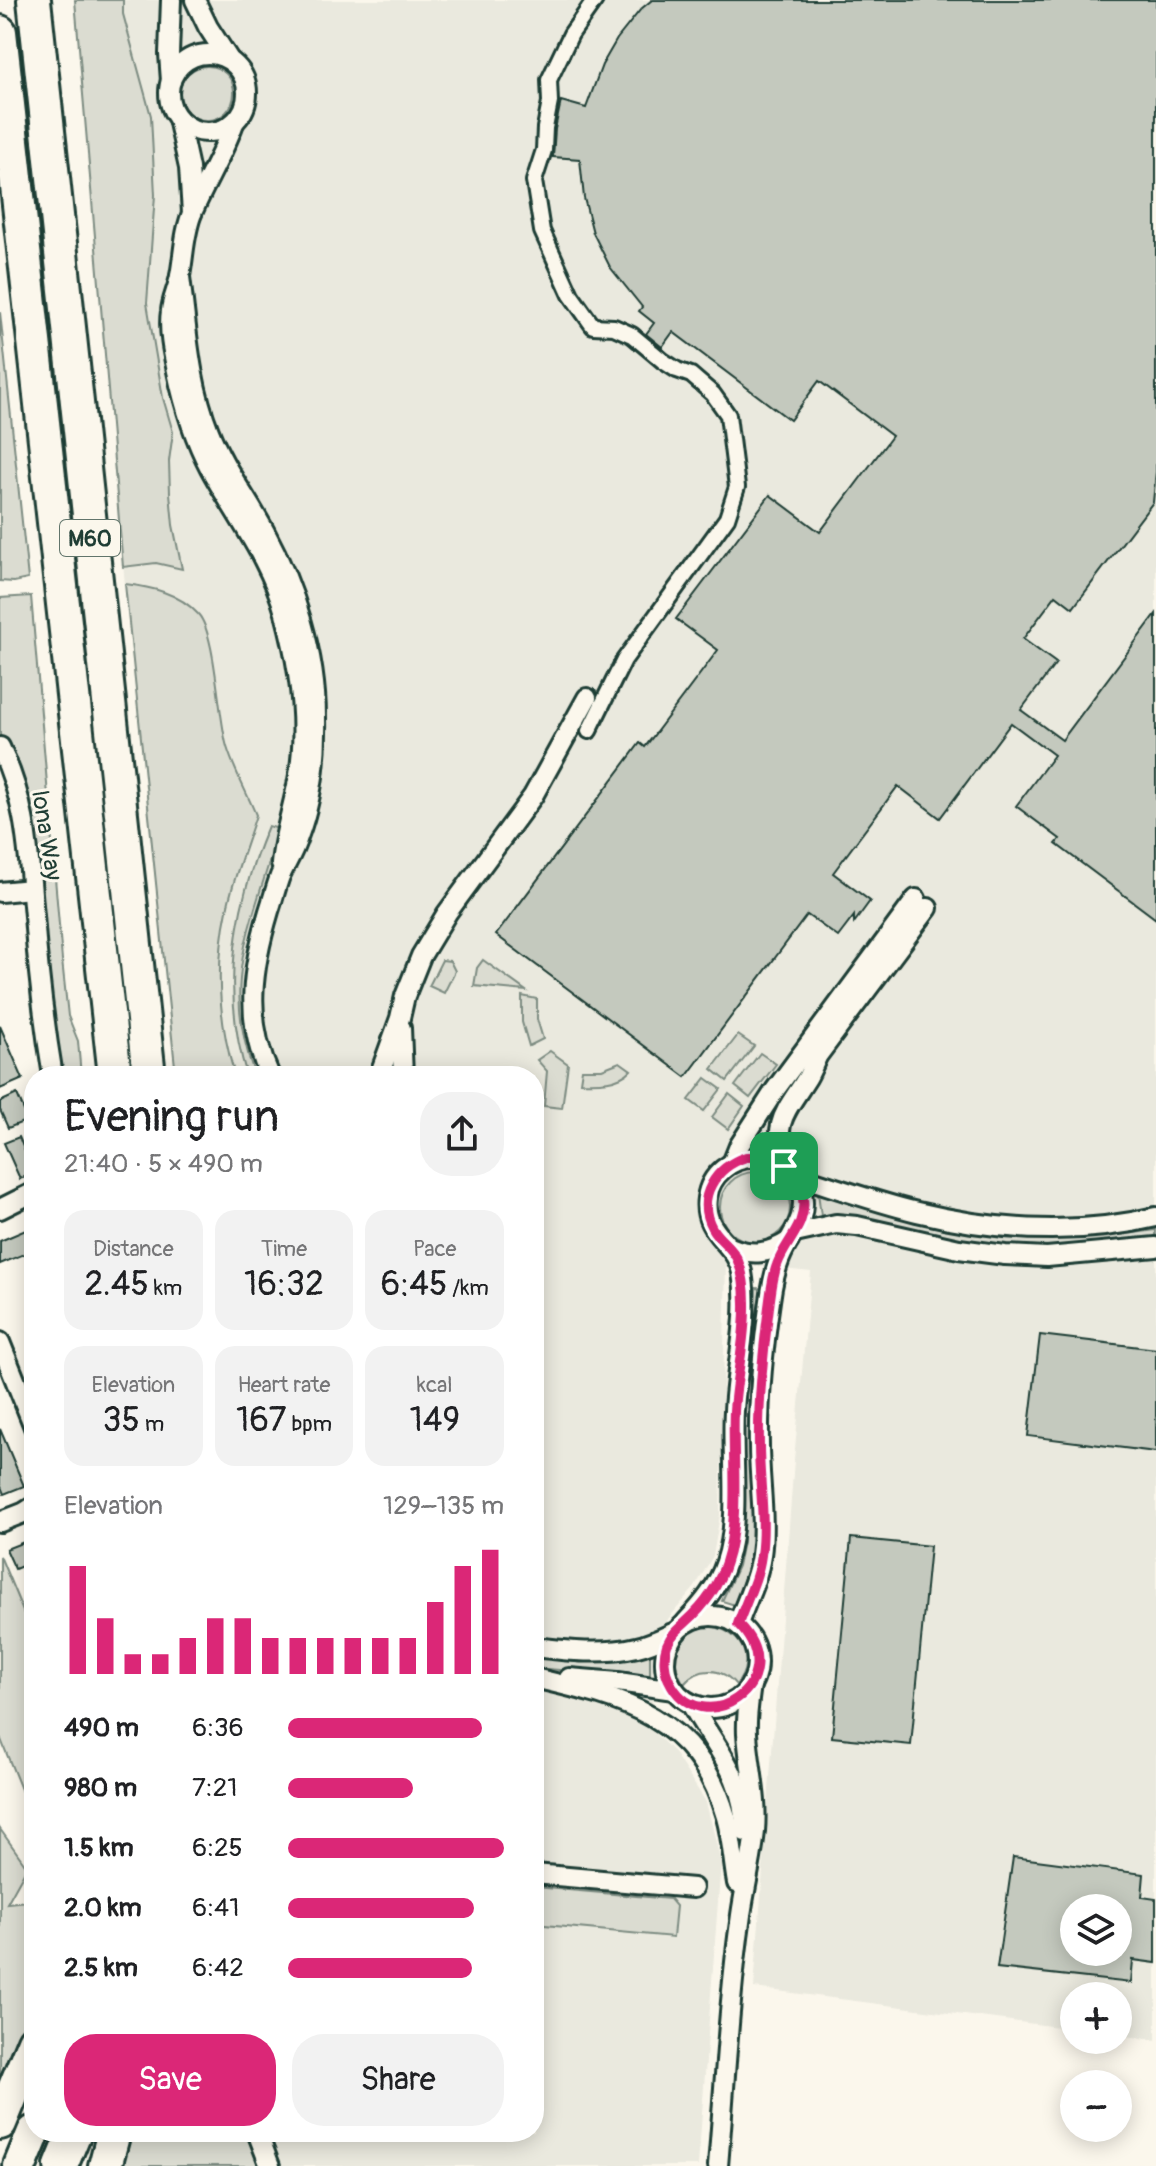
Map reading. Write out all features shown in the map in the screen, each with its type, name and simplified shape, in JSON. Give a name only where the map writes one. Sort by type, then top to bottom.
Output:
[{"type":"highway","name":"M60","points":[[34,0],[148,1066]]},
{"type":"highway","name":"M60","points":[[55,0],[63,275]]},
{"type":"highway","name":"M60","points":[[0,32],[114,1066]]},
{"type":"highway","name":"M60","points":[[0,62],[9,118]]},
{"type":"highway","points":[[0,2123],[24,2065]]},
{"type":"highway","points":[[20,2166],[30,2142]]},
{"type":"highway","points":[[61,2166],[71,2142]]},
{"type":"highway","points":[[105,2166],[111,2142]]},
{"type":"street","points":[[171,0],[171,107],[187,127],[211,133],[223,130],[243,113],[247,88],[243,75],[208,27],[195,0]]},
{"type":"street","points":[[589,731],[624,660],[727,518],[737,487],[728,415],[713,394],[691,375],[663,361],[632,335],[614,327],[593,326],[571,295],[542,231],[534,181],[544,150],[550,102],[549,80],[571,34],[595,0]]},
{"type":"street","points":[[171,81],[176,70],[197,55],[228,58]]},
{"type":"street","points":[[178,118],[188,160],[192,213]]},
{"type":"street","points":[[234,123],[217,166],[192,213],[183,253],[180,277],[188,350],[202,412],[222,459],[265,531],[288,581],[310,660],[317,716],[308,802],[298,839],[279,879],[255,970],[252,998],[254,1028],[265,1066]]},
{"type":"street","points":[[383,1066],[417,964],[435,931],[533,796],[587,698]]},
{"type":"street","name":"Iona Way","points":[[0,747],[20,798],[28,838],[43,1018],[51,1066]]},
{"type":"street","points":[[0,892],[31,889]]},
{"type":"street","points":[[733,1161],[739,1146],[775,1090],[922,904],[818,1055],[809,1075],[786,1108],[779,1136],[788,1170],[801,1188],[804,1203],[802,1219],[777,1265],[773,1282],[762,1374],[759,1436],[761,1556],[738,1624]]},
{"type":"street","points":[[400,1018],[402,1066]]},
{"type":"street","points":[[1150,1219],[1048,1229],[971,1223],[916,1212],[788,1170],[772,1159],[759,1157],[733,1161],[721,1170],[707,1198],[707,1213],[712,1228],[730,1247],[745,1253],[760,1254],[776,1249],[792,1237],[836,1224],[1005,1255],[1047,1257],[1156,1247]]},
{"type":"street","points":[[0,1209],[24,1197]]},
{"type":"street","points":[[730,1247],[741,1269],[745,1303],[734,1410],[731,1542],[726,1562],[707,1600],[666,1647],[664,1662],[674,1690],[691,1704],[723,1755],[738,1788],[745,1829],[737,1883]]},
{"type":"street","points":[[0,1342],[24,1402]]},
{"type":"street","points":[[0,1522],[24,1512]]},
{"type":"street","points":[[544,1648],[614,1651],[641,1646],[707,1615],[738,1624],[748,1634],[757,1658],[751,1684],[745,1694],[725,1706],[691,1704]]},
{"type":"street","points":[[544,1678],[580,1678],[674,1690]]},
{"type":"street","points":[[544,1680],[620,1701],[645,1712],[668,1726],[688,1746],[718,1793],[726,1819],[741,1914]]},
{"type":"street","points":[[718,2166],[741,1914],[755,1816],[754,1779],[747,1735],[751,1684]]},
{"type":"street","points":[[544,1875],[693,1888]]},
{"type":"street","points":[[261,2142],[270,2166]]},
{"type":"shaded area","points":[[75,0],[1156,0],[1156,2040],[1132,2037],[1132,1982],[1060,1982],[1060,2027],[754,1988],[811,1272],[726,1263],[720,1515],[713,1556],[695,1587],[668,1619],[655,1666],[650,1729],[673,1751],[706,1802],[721,1862],[698,2166],[239,2166],[229,2142],[544,2142],[544,1066],[175,1066],[129,632]]},
{"type":"shaded area","points":[[75,0],[123,0],[123,14],[151,116],[155,195],[147,303],[163,398],[173,432],[169,461],[170,493],[182,569],[156,563],[123,567]]},
{"type":"shaded area","points":[[207,66],[218,68],[226,74],[232,82],[232,104],[226,112],[218,118],[207,120],[196,118],[188,112],[182,104],[180,93],[182,82],[188,74],[196,68]]},
{"type":"shaded area","points":[[0,312],[28,579],[14,582],[0,581]]},
{"type":"shaded area","points":[[125,584],[155,589],[173,596],[198,614],[204,624],[213,657],[227,747],[256,815],[236,874],[221,952],[222,1015],[232,1066],[175,1066]]},
{"type":"shaded area","points":[[31,596],[62,960],[68,1016],[78,1041],[80,1066],[55,1066],[10,758],[0,735],[0,598]]},
{"type":"shaded area","points":[[268,826],[279,829],[250,923],[242,961],[242,1028],[252,1066],[244,1066],[239,1044],[233,981],[240,918],[256,856]]},
{"type":"shaded area","points":[[442,960],[450,961],[455,971],[444,993],[429,986]]},
{"type":"shaded area","points":[[483,960],[526,991],[474,986],[477,968]]},
{"type":"shaded area","points":[[522,996],[537,999],[537,1019],[543,1039],[529,1046],[522,1022]]},
{"type":"shaded area","points":[[738,1035],[754,1046],[727,1081],[712,1069]]},
{"type":"shaded area","points":[[550,1051],[568,1064],[562,1108],[544,1106],[547,1071],[537,1060]]},
{"type":"shaded area","points":[[760,1053],[776,1064],[750,1098],[735,1086]]},
{"type":"shaded area","points":[[620,1062],[631,1070],[620,1078],[580,1082],[582,1069],[602,1069]]},
{"type":"shaded area","points":[[706,1078],[721,1089],[704,1111],[689,1100]]},
{"type":"shaded area","points":[[729,1094],[744,1106],[728,1129],[712,1117]]},
{"type":"shaded area","points":[[748,1172],[762,1172],[784,1187],[790,1207],[788,1220],[780,1232],[762,1242],[748,1242],[726,1227],[720,1214],[720,1200],[735,1178]]},
{"type":"shaded area","points":[[818,1192],[911,1221],[981,1234],[1068,1238],[1156,1230],[1156,1238],[1054,1246],[978,1242],[871,1218],[821,1216]]},
{"type":"shaded area","points":[[756,1288],[765,1289],[751,1445],[751,1556],[735,1605],[722,1601],[738,1566],[743,1542],[744,1415]]},
{"type":"shaded area","points":[[0,1556],[24,1614],[24,1797],[0,1737]]},
{"type":"shaded area","points":[[708,1626],[729,1633],[742,1646],[745,1665],[736,1685],[717,1672],[696,1674],[684,1684],[679,1674],[676,1656],[682,1640],[697,1629]]},
{"type":"shaded area","points":[[650,1654],[650,1677],[544,1669],[544,1657],[607,1661]]},
{"type":"shaded area","points":[[0,1829],[24,1863],[24,1872],[7,1903],[24,1901],[24,2038],[0,2097]]},
{"type":"shaded area","points":[[544,1888],[670,1899],[676,1906],[673,1937],[544,1925]]},
{"type":"shaded area","points":[[127,2142],[251,2142],[259,2166],[119,2166]]},
{"type":"building","points":[[652,0],[1156,0],[1156,472],[1153,502],[1073,608],[1056,595],[1023,639],[1056,663],[1021,710],[1062,740],[1156,614],[1156,919],[1056,844],[1060,839],[1016,806],[1054,755],[1011,723],[940,818],[898,786],[833,873],[870,901],[854,923],[854,916],[838,937],[807,915],[686,1077],[496,935],[640,743],[645,747],[718,650],[676,619],[770,495],[820,532],[892,436],[819,381],[790,420],[673,332],[662,347],[646,334],[654,323],[639,311],[642,307],[610,267],[593,233],[584,198],[580,159],[553,157],[561,101],[586,108],[602,65],[617,39]]},
{"type":"building","points":[[0,1026],[23,1079],[0,1089]]},
{"type":"building","points":[[17,1094],[24,1111],[24,1122],[8,1128],[0,1102]]},
{"type":"building","points":[[19,1137],[24,1149],[24,1177],[20,1179],[4,1143]]},
{"type":"building","points":[[24,1231],[24,1254],[0,1264],[0,1241]]},
{"type":"building","points":[[1040,1335],[1156,1349],[1156,1452],[1028,1436]]},
{"type":"building","points":[[0,1429],[24,1486],[4,1494],[0,1484]]},
{"type":"building","points":[[851,1538],[930,1546],[911,1745],[832,1737]]},
{"type":"building","points":[[24,1542],[24,1565],[15,1569],[6,1549]]},
{"type":"building","points":[[1013,1857],[1144,1874],[1142,1897],[1156,1899],[1156,1963],[1133,1960],[1131,1982],[997,1968]]},
{"type":"route","points":[[759,1157],[772,1159],[784,1166],[801,1188],[804,1203],[802,1219],[777,1265],[765,1338],[759,1412],[761,1556],[738,1624],[754,1645],[756,1672],[745,1694],[736,1701],[714,1708],[702,1707],[691,1704],[674,1690],[664,1662],[666,1647],[673,1633],[707,1600],[726,1562],[731,1542],[734,1410],[745,1303],[741,1269],[730,1247],[712,1228],[707,1213],[707,1198],[721,1170],[733,1161],[759,1157]]}]
